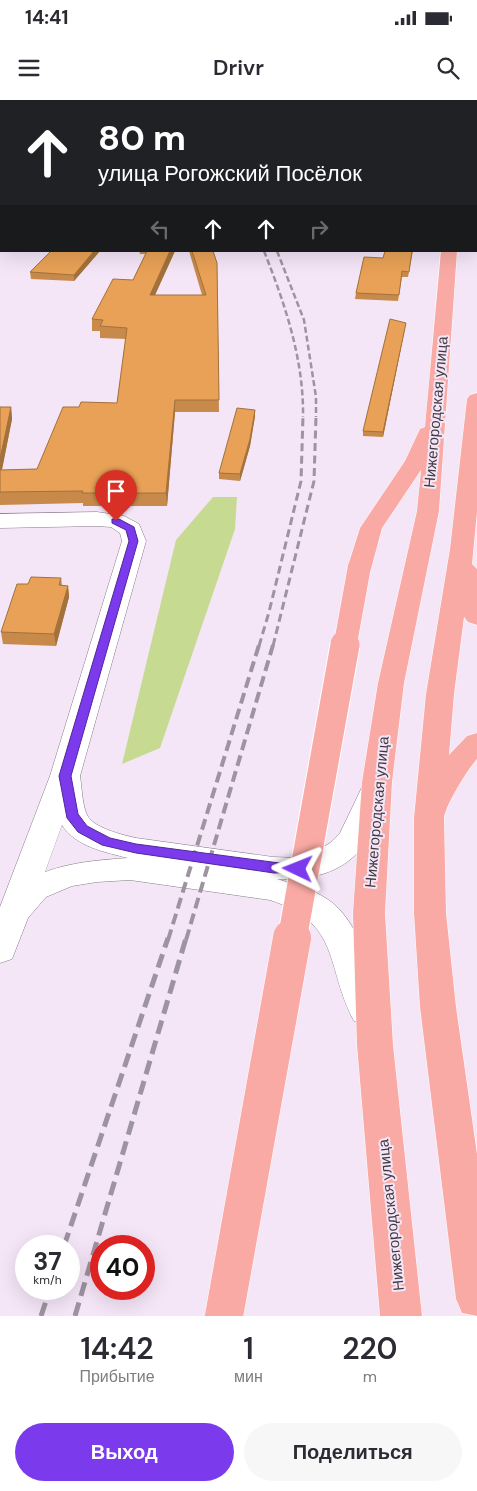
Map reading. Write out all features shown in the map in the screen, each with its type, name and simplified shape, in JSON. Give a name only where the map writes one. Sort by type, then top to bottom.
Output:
[{"type":"main road","name":"Нижегородская улица","points":[[400,1309],[375,1046],[369,913],[377,782],[391,683],[428,511],[449,252]]},
{"type":"main road","points":[[477,399],[462,549],[440,694],[429,818],[430,913],[438,1006],[477,1299]]},
{"type":"main road","points":[[224,1316],[359,569],[371,528],[416,461],[436,411]]},
{"type":"main road","points":[[462,549],[471,602],[477,617]]},
{"type":"main road","points":[[429,818],[454,767],[477,742]]},
{"type":"street","points":[[0,520],[97,519],[116,521],[131,529],[134,541],[65,776],[0,950]]},
{"type":"street","points":[[65,776],[72,815],[75,821],[82,829],[106,842],[136,849],[274,868],[298,869],[319,864],[341,851],[353,838],[377,782]]},
{"type":"street","points":[[13,916],[35,889],[67,876],[98,871],[130,869],[271,889],[294,896],[317,908],[334,925],[346,948],[375,1046]]},
{"type":"green space","points":[[213,497],[237,497],[235,529],[160,748],[122,764],[176,540]]},
{"type":"building","points":[[50,252],[93,252],[74,275],[30,272]]},
{"type":"building","points":[[147,252],[170,252],[150,295],[206,295],[192,252],[213,252],[217,263],[219,400],[175,400],[166,493],[0,492],[0,470],[37,469],[63,407],[79,407],[81,402],[117,403],[127,328],[100,326],[103,320],[92,319],[113,279],[133,280]]},
{"type":"building","points":[[385,252],[412,252],[409,272],[402,271],[399,295],[356,293],[364,257],[383,258]]},
{"type":"building","points":[[390,319],[406,323],[383,432],[363,431]]},
{"type":"building","points":[[0,407],[11,407],[0,459]]},
{"type":"building","points":[[237,408],[255,410],[250,439],[240,474],[219,473]]},
{"type":"building","points":[[31,577],[61,578],[59,585],[68,586],[54,634],[1,632],[17,584],[28,584]]},
{"type":"railway","points":[[264,252],[286,312],[297,353],[303,417]]},
{"type":"railway","points":[[277,252],[304,320],[316,397],[316,416]]},
{"type":"railway","points":[[273,646],[314,481],[316,416]]},
{"type":"railway","points":[[259,646],[301,481],[303,417]]},
{"type":"railway","points":[[168,940],[259,645]]},
{"type":"railway","points":[[186,940],[273,645]]},
{"type":"railway","points":[[68,1235],[168,938]]},
{"type":"railway","points":[[75,1316],[186,938]]},
{"type":"railway","points":[[41,1316],[46,1300]]},
{"type":"route","points":[[116,521],[131,529],[134,541],[65,776],[72,815],[75,821],[82,829],[106,842],[136,849],[274,868],[298,869]]}]
